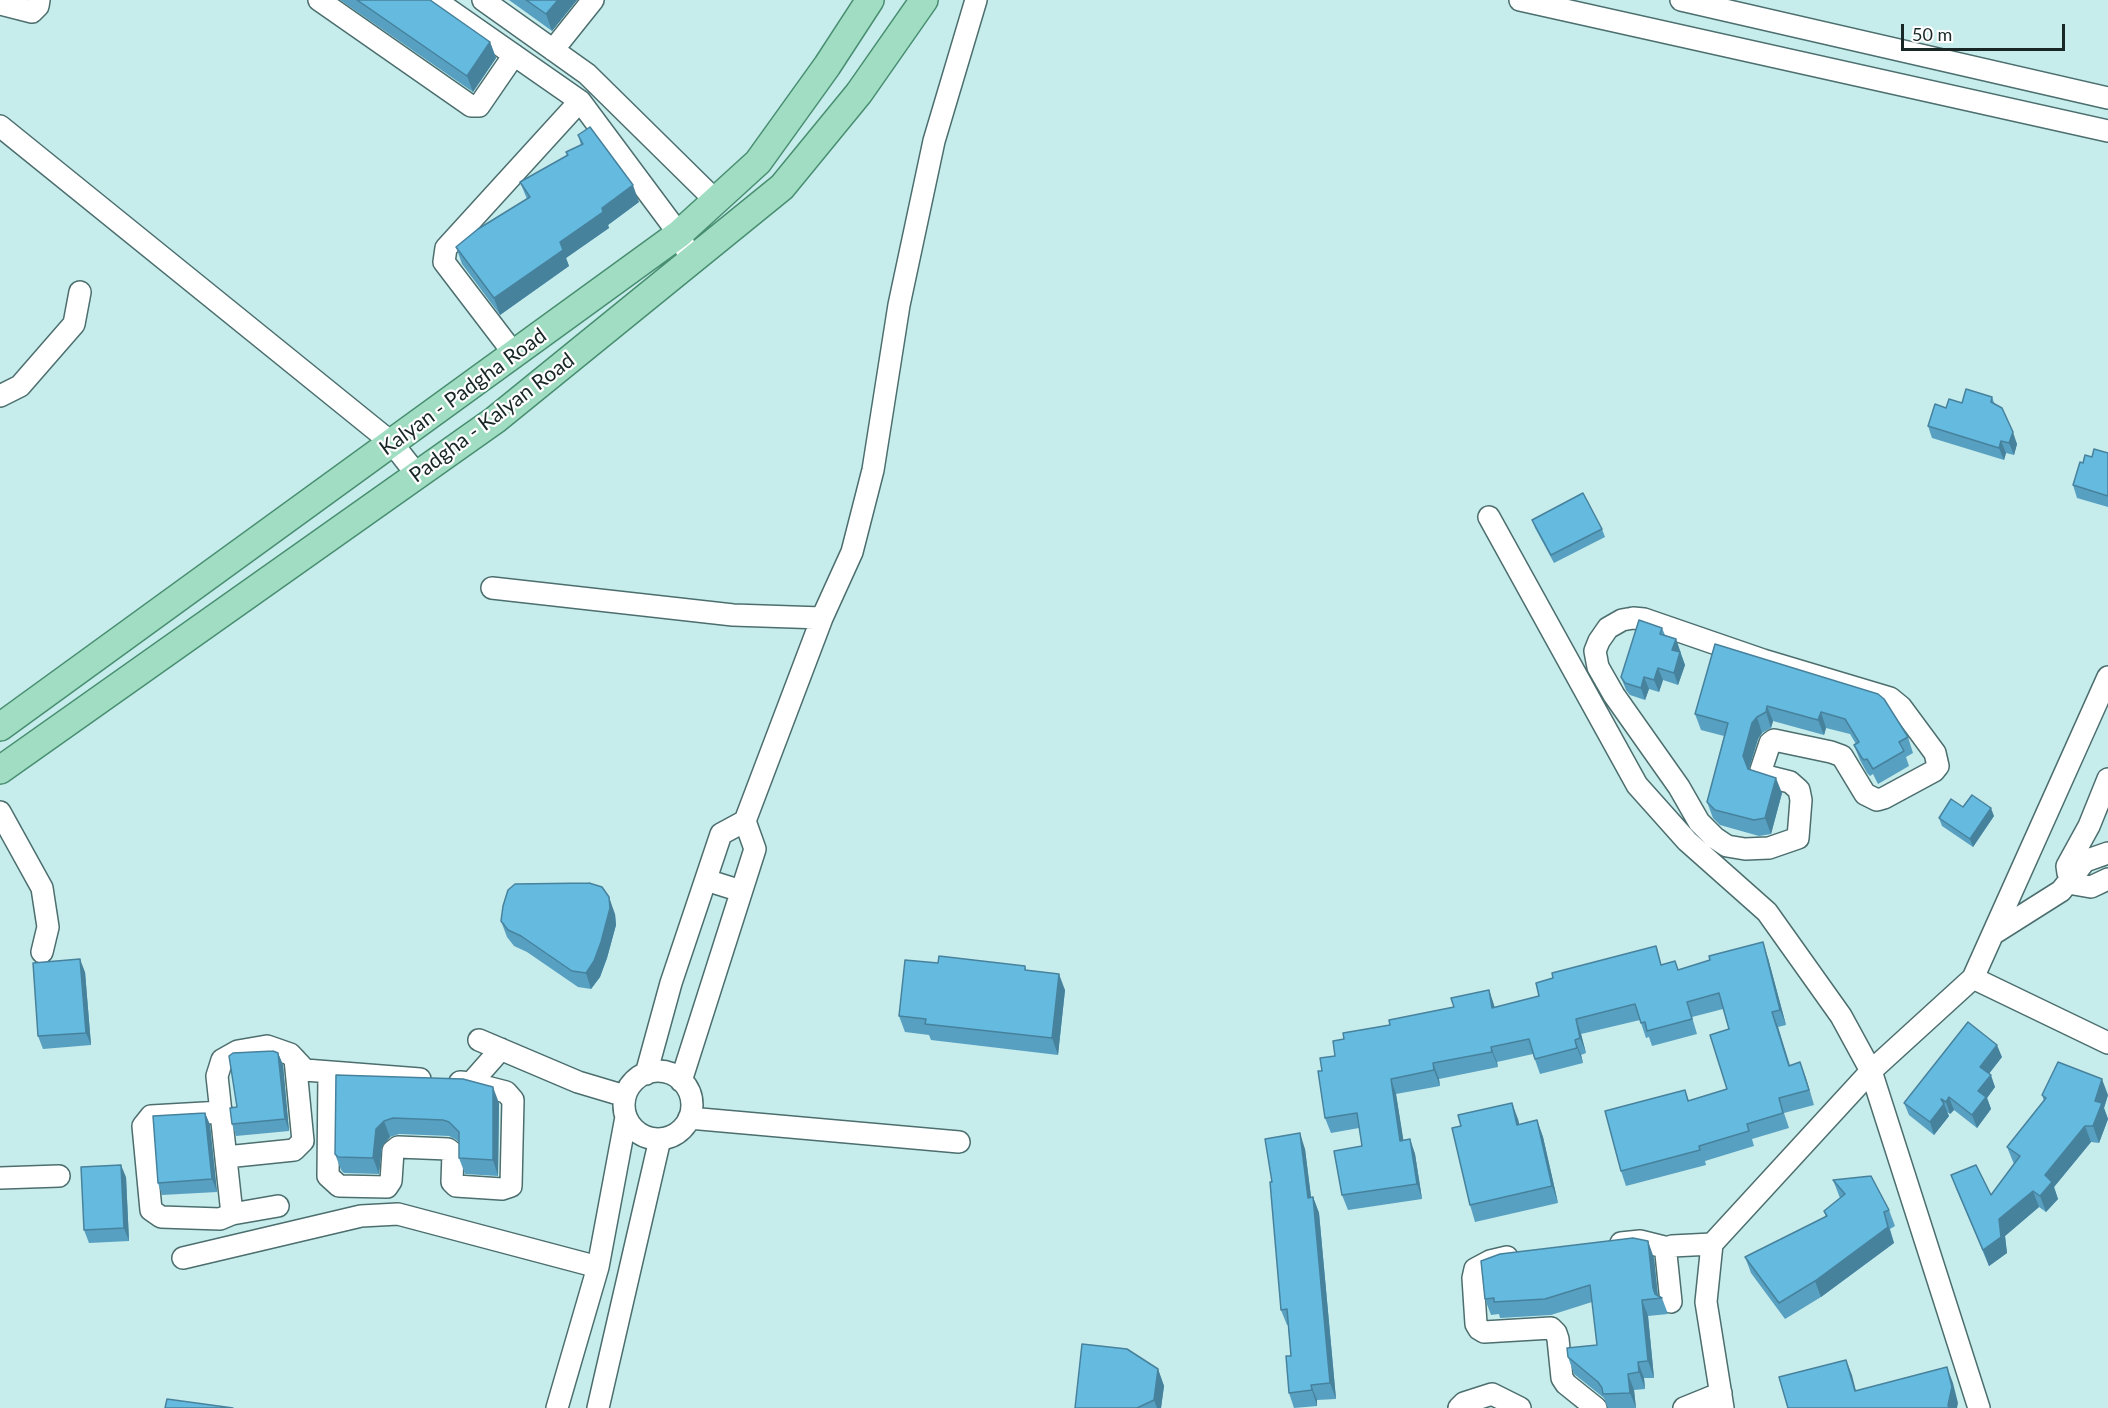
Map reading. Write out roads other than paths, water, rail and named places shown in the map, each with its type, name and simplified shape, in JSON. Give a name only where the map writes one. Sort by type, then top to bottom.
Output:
[{"type":"main road","name":"Kalyan - Padgha Road","points":[[0,726],[679,234],[758,162],[827,66],[870,0]]},
{"type":"main road","name":"Padgha - Kalyan Road","points":[[0,770],[495,420],[782,187],[859,93],[924,0]]},
{"type":"main road","points":[[472,386],[495,420]]},
{"type":"street","points":[[0,4],[32,12],[38,6],[39,0]]},
{"type":"street","points":[[319,0],[471,106],[478,106],[514,55]]},
{"type":"street","points":[[435,0],[580,101],[679,234],[691,260]]},
{"type":"street","points":[[483,0],[587,74],[716,201]]},
{"type":"street","points":[[553,50],[593,0]]},
{"type":"street","points":[[681,1081],[754,849],[745,821],[822,618],[852,552],[873,470],[899,305],[932,152],[976,0]]},
{"type":"street","points":[[1521,0],[2108,131]]},
{"type":"street","points":[[1681,0],[2108,98]]},
{"type":"street","points":[[515,355],[444,262],[446,248],[580,101]]},
{"type":"street","points":[[2,133],[392,443],[418,476]]},
{"type":"street","points":[[0,396],[20,386],[74,324],[80,292]]},
{"type":"street","points":[[1488,517],[1637,786],[1687,841],[1767,912],[1841,1016],[1871,1071],[1979,1408]]},
{"type":"street","points":[[492,588],[732,615],[822,618]]},
{"type":"street","points":[[1644,619],[1763,660],[1890,698],[1901,707],[1935,753],[1938,766],[1934,771],[1877,800],[1865,794],[1842,756],[1774,740],[1770,743],[1761,770],[1762,775],[1790,782],[1799,790],[1801,800],[1798,838],[1769,848],[1744,849],[1727,846],[1715,838],[1700,822],[1680,787],[1614,694],[1598,667],[1595,651],[1608,628],[1622,620],[1644,619]]},
{"type":"street","points":[[1577,679],[1598,667]]},
{"type":"street","points":[[1684,1408],[1722,1401],[1706,1302],[1712,1244],[1871,1071],[1973,978],[2108,677]]},
{"type":"street","points":[[2068,883],[2067,866],[2089,826],[2108,779]]},
{"type":"street","points":[[1653,803],[1680,787]]},
{"type":"street","points":[[0,813],[42,888],[48,927],[42,952]]},
{"type":"street","points":[[646,1074],[671,983],[721,834],[745,821]]},
{"type":"street","points":[[1993,934],[2061,891],[2085,861],[2108,853]]},
{"type":"street","points":[[2068,883],[2091,887],[2108,879]]},
{"type":"street","points":[[706,880],[741,891]]},
{"type":"street","points":[[1973,978],[2108,1043]]},
{"type":"street","points":[[478,1040],[578,1082],[626,1107],[632,1126],[640,1134],[660,1139],[670,1137],[679,1131],[689,1118],[692,1104],[690,1093],[681,1081],[667,1073],[656,1072],[636,1079],[626,1107],[598,1267],[557,1408]]},
{"type":"street","points":[[232,1214],[217,1076],[222,1060],[238,1051],[267,1046],[290,1054],[305,1070],[471,1083],[506,1092],[513,1100],[511,1186],[502,1189],[456,1186],[452,1182],[453,1153],[448,1149],[398,1147],[393,1151],[391,1181],[387,1187],[339,1186],[327,1176],[329,1072]]},
{"type":"street","points":[[471,1083],[501,1048]]},
{"type":"street","points":[[226,1157],[294,1150],[303,1141],[295,1059]]},
{"type":"street","points":[[222,1112],[151,1116],[143,1126],[151,1210],[161,1217],[220,1219],[232,1214],[278,1206]]},
{"type":"street","points":[[689,1118],[959,1142]]},
{"type":"street","points":[[598,1408],[660,1139]]},
{"type":"street","points":[[0,1178],[59,1176]]},
{"type":"street","points":[[183,1258],[361,1216],[398,1215],[598,1267]]},
{"type":"street","points":[[1606,1245],[1640,1241],[1668,1248],[1712,1244]]},
{"type":"street","points":[[1668,1248],[1666,1254],[1671,1302]]},
{"type":"street","points":[[1526,1255],[1490,1261],[1475,1269],[1473,1278],[1476,1324],[1484,1332],[1551,1328],[1558,1339],[1562,1378],[1566,1384],[1596,1408]]},
{"type":"street","points":[[1459,1408],[1464,1403],[1492,1394],[1520,1408]]}]
